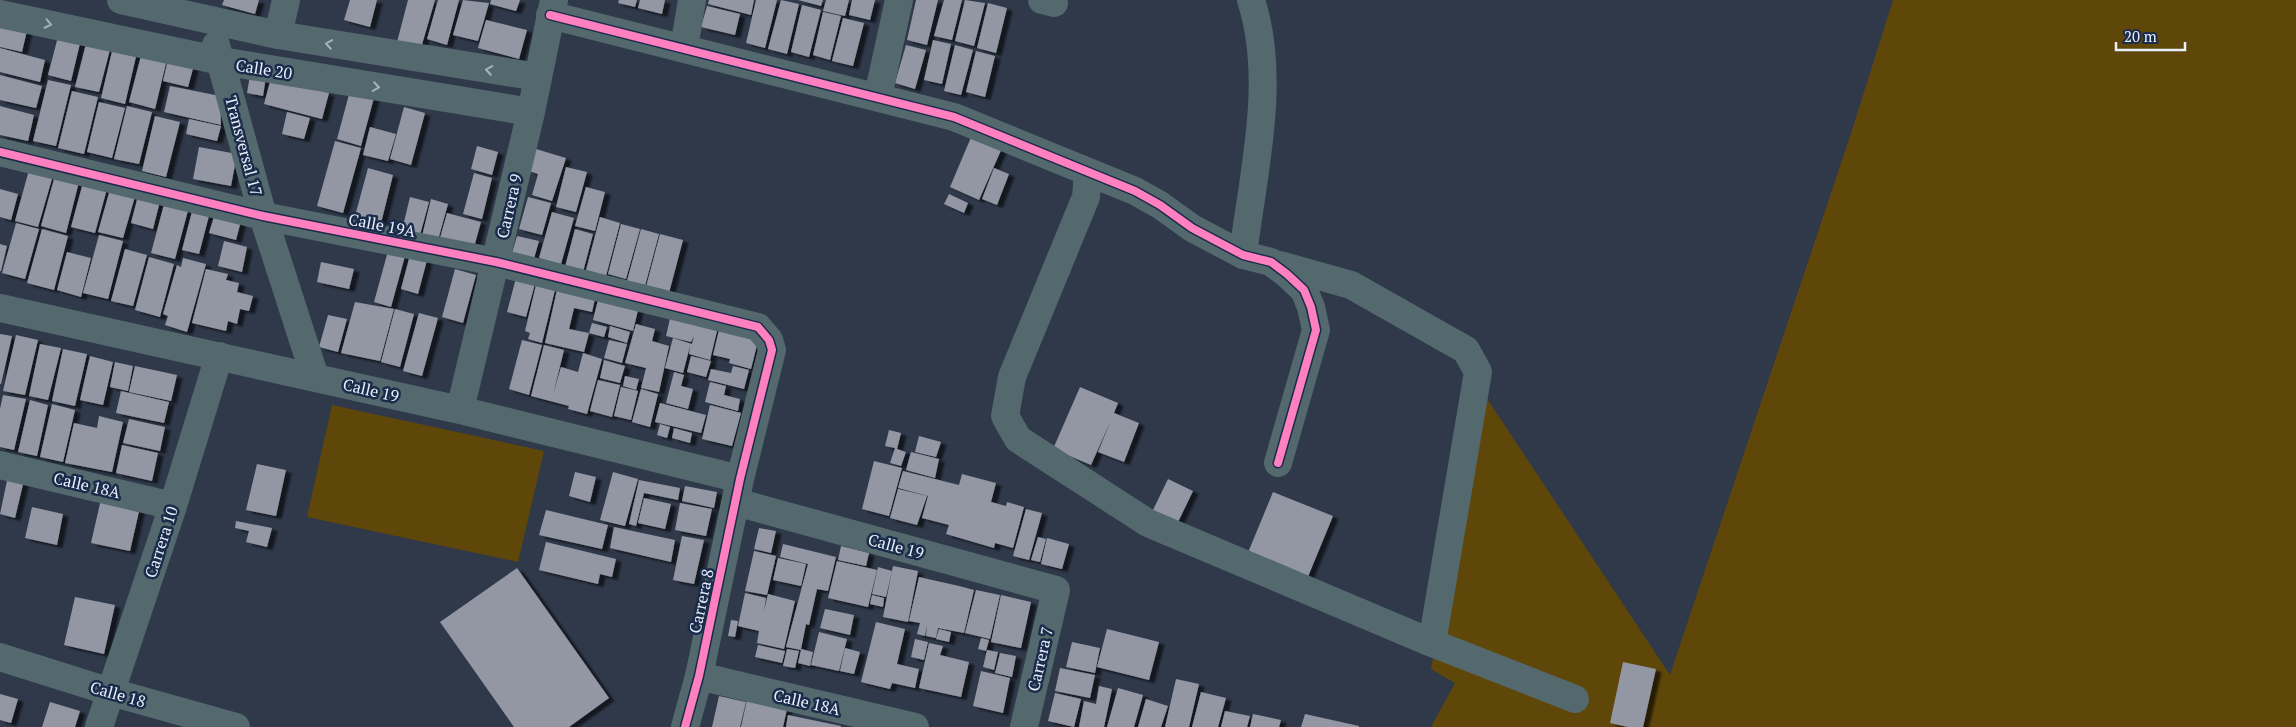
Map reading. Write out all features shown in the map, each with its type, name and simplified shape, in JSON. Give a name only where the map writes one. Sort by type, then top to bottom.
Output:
[{"type":"street","points":[[121,0],[204,10],[278,35],[538,77]]},
{"type":"street","points":[[278,35],[286,0]]},
{"type":"street","points":[[684,48],[692,0]]},
{"type":"street","points":[[878,96],[899,0]]},
{"type":"street","points":[[1242,255],[1264,89],[1262,52],[1251,0]]},
{"type":"street","points":[[552,8],[684,48],[954,116],[1144,196],[1192,228],[1242,255],[1351,285],[1466,350],[1478,372],[1432,643]]},
{"type":"street","name":"Carrera 9","points":[[460,410],[531,112],[552,8]]},
{"type":"street","name":"Transversal 17","points":[[204,10],[263,216],[315,377]]},
{"type":"street","name":"Calle 20","points":[[0,14],[220,61],[531,112]]},
{"type":"street","name":"Calle 19A","points":[[0,152],[263,216],[496,262],[758,327]]},
{"type":"street","points":[[1088,172],[1086,197],[1012,377],[1005,416],[1018,439],[1148,523],[1432,643],[1575,699]]},
{"type":"street","points":[[1271,262],[1304,290],[1311,307],[1316,330],[1278,463]]},
{"type":"street","name":"Calle 19","points":[[0,308],[460,410],[738,491],[1056,590]]},
{"type":"street","name":"Carrera 8","points":[[685,727],[699,676],[738,491],[772,350],[765,332],[758,327]]},
{"type":"street","name":"Carrera 10","points":[[99,727],[173,506],[219,356]]},
{"type":"street","name":"Calle 18A","points":[[0,465],[173,506]]},
{"type":"street","name":"Carrera 7","points":[[1024,727],[1056,590]]},
{"type":"street","name":"Calle 18","points":[[0,657],[111,692],[236,727]]},
{"type":"street","name":"Calle 18A","points":[[699,676],[915,727]]},
{"type":"shaded area","points":[[1893,0],[2296,0],[2296,727],[1431,727],[1455,683],[1431,669],[1482,391],[1670,675],[1853,127]]},
{"type":"shaded area","points":[[332,405],[544,451],[518,562],[307,517]]},
{"type":"building","points":[[224,0],[259,0],[255,14],[222,5]]},
{"type":"building","points":[[350,0],[377,0],[370,27],[344,20]]},
{"type":"building","points":[[408,0],[435,0],[421,48],[397,42]]},
{"type":"building","points":[[438,0],[459,0],[447,45],[427,39]]},
{"type":"building","points":[[463,0],[489,3],[478,41],[453,35]]},
{"type":"building","points":[[491,0],[520,0],[516,11],[490,4]]},
{"type":"building","points":[[619,0],[637,0],[635,7],[618,3]]},
{"type":"building","points":[[640,0],[665,0],[662,14],[638,8]]},
{"type":"building","points":[[709,0],[754,0],[751,15],[708,4]]},
{"type":"building","points":[[756,0],[777,0],[765,48],[746,43]]},
{"type":"building","points":[[781,0],[799,4],[787,54],[768,49]]},
{"type":"building","points":[[798,0],[823,0],[821,6]]},
{"type":"building","points":[[826,0],[849,0],[845,16],[823,11]]},
{"type":"building","points":[[852,0],[875,0],[870,20],[849,15]]},
{"type":"building","points":[[916,0],[938,0],[927,45],[907,40]]},
{"type":"building","points":[[944,0],[962,0],[952,40],[934,36]]},
{"type":"building","points":[[965,0],[985,3],[974,46],[955,41]]},
{"type":"building","points":[[988,3],[1007,8],[996,53],[977,48]]},
{"type":"building","points":[[802,5],[821,10],[809,57],[791,52]]},
{"type":"building","points":[[707,6],[740,14],[735,35],[701,27]]},
{"type":"building","points":[[823,12],[841,16],[830,60],[813,55]]},
{"type":"building","points":[[843,18],[864,23],[853,66],[832,61]]},
{"type":"building","points":[[0,20],[28,26],[22,52],[0,47]]},
{"type":"building","points":[[486,20],[527,30],[519,59],[478,48]]},
{"type":"building","points":[[60,29],[82,35],[71,81],[48,75]]},
{"type":"building","points":[[88,36],[112,42],[99,92],[75,87]]},
{"type":"building","points":[[933,40],[951,44],[942,84],[924,80]]},
{"type":"building","points":[[114,43],[138,48],[125,104],[101,98]]},
{"type":"building","points":[[906,45],[926,50],[915,89],[895,83]]},
{"type":"building","points":[[955,45],[973,50],[961,95],[944,91]]},
{"type":"building","points":[[0,48],[45,60],[40,82],[0,72]]},
{"type":"building","points":[[143,48],[168,55],[155,109],[129,102]]},
{"type":"building","points":[[976,51],[995,56],[985,97],[966,92]]},
{"type":"building","points":[[169,55],[195,61],[188,87],[163,81]]},
{"type":"building","points":[[0,75],[42,86],[36,108],[0,100]]},
{"type":"building","points":[[250,75],[266,77],[263,96],[247,93]]},
{"type":"building","points":[[271,78],[329,93],[322,119],[264,104]]},
{"type":"building","points":[[48,80],[71,85],[56,146],[33,141]]},
{"type":"building","points":[[170,86],[220,96],[221,125],[164,112]]},
{"type":"building","points":[[351,87],[375,94],[361,146],[337,139]]},
{"type":"building","points":[[72,91],[98,97],[84,154],[58,148]]},
{"type":"building","points":[[99,102],[125,108],[112,158],[87,152]]},
{"type":"building","points":[[0,106],[34,115],[28,141],[0,135]]},
{"type":"building","points":[[127,106],[152,112],[139,164],[114,159]]},
{"type":"building","points":[[404,107],[425,113],[411,165],[390,159]]},
{"type":"building","points":[[287,112],[310,118],[304,139],[282,134]]},
{"type":"building","points":[[155,116],[180,122],[166,177],[142,171]]},
{"type":"building","points":[[189,119],[221,126],[217,141],[186,134]]},
{"type":"building","points":[[370,127],[396,134],[388,161],[363,155]]},
{"type":"building","points":[[972,135],[1002,148],[979,200],[950,187]]},
{"type":"building","points":[[335,141],[361,148],[343,213],[317,206]]},
{"type":"building","points":[[477,146],[498,152],[492,175],[471,169]]},
{"type":"building","points":[[199,147],[237,154],[231,186],[193,179]]},
{"type":"building","points":[[536,149],[566,158],[552,201],[532,195],[538,174],[529,171]]},
{"type":"building","points":[[30,166],[54,172],[38,227],[15,221]]},
{"type":"building","points":[[566,167],[587,172],[576,212],[556,207]]},
{"type":"building","points":[[368,168],[393,175],[381,223],[355,216]]},
{"type":"building","points":[[994,168],[1009,174],[997,205],[982,199]]},
{"type":"building","points":[[56,172],[80,178],[66,233],[41,226]]},
{"type":"building","points":[[474,173],[492,178],[482,219],[463,214]]},
{"type":"building","points":[[84,179],[108,185],[95,233],[71,227]]},
{"type":"building","points":[[111,186],[136,193],[123,238],[98,232]]},
{"type":"building","points":[[586,187],[605,192],[595,231],[575,226]]},
{"type":"building","points":[[0,189],[18,194],[11,220],[0,217]]},
{"type":"building","points":[[139,192],[161,197],[153,229],[131,223]]},
{"type":"building","points":[[949,194],[968,203],[964,213],[944,204]]},
{"type":"building","points":[[166,197],[190,203],[175,259],[151,253]]},
{"type":"building","points":[[410,197],[429,202],[420,235],[402,230]]},
{"type":"building","points":[[528,197],[551,203],[542,235],[519,229]]},
{"type":"building","points":[[431,199],[448,204],[438,240],[422,236]]},
{"type":"building","points":[[194,204],[211,208],[199,254],[182,250]]},
{"type":"building","points":[[216,210],[242,217],[236,240],[209,233]]},
{"type":"building","points":[[552,212],[574,218],[561,264],[539,258]]},
{"type":"building","points":[[447,213],[481,222],[474,247],[440,238]]},
{"type":"building","points":[[600,217],[620,223],[606,276],[586,270]]},
{"type":"building","points":[[16,223],[39,229],[25,279],[2,273]]},
{"type":"building","points":[[621,224],[640,229],[626,279],[608,274]]},
{"type":"building","points":[[42,229],[68,236],[54,290],[27,283]]},
{"type":"building","points":[[575,229],[593,234],[583,272],[565,267]]},
{"type":"building","points":[[641,229],[659,234],[645,286],[627,281]]},
{"type":"building","points":[[660,234],[683,240],[669,293],[646,287]]},
{"type":"building","points":[[99,235],[123,241],[108,299],[83,293]]},
{"type":"building","points":[[517,236],[539,241],[533,262],[511,256]]},
{"type":"building","points":[[224,241],[247,247],[242,272],[218,266]]},
{"type":"building","points":[[0,244],[7,246],[1,271],[0,271]]},
{"type":"building","points":[[125,249],[147,255],[133,306],[111,301]]},
{"type":"building","points":[[388,251],[405,256],[391,307],[374,302]]},
{"type":"building","points":[[67,252],[91,258],[81,297],[57,290]]},
{"type":"building","points":[[410,255],[427,260],[418,294],[401,289]]},
{"type":"building","points":[[149,257],[174,264],[160,317],[135,310]]},
{"type":"building","points":[[183,258],[206,264],[187,332],[165,325],[168,316],[163,314],[177,265],[181,267]]},
{"type":"building","points":[[321,262],[354,269],[349,289],[317,282]]},
{"type":"building","points":[[206,269],[228,274],[226,280],[239,283],[237,292],[253,296],[249,311],[240,309],[237,324],[228,321],[226,331],[192,323]]},
{"type":"building","points":[[455,269],[476,275],[463,323],[442,317]]},
{"type":"building","points":[[517,274],[536,280],[526,317],[507,312]]},
{"type":"building","points":[[536,285],[555,290],[542,343],[528,339],[530,333],[525,331]]},
{"type":"building","points":[[557,290],[595,299],[592,312],[574,308],[569,329],[589,333],[584,352],[545,343]]},
{"type":"building","points":[[598,300],[638,310],[633,331],[593,320]]},
{"type":"building","points":[[355,302],[394,309],[380,361],[341,353]]},
{"type":"building","points":[[395,309],[414,314],[400,367],[381,362]]},
{"type":"building","points":[[419,313],[438,318],[422,376],[403,371]]},
{"type":"building","points":[[671,314],[718,327],[710,360],[689,354],[690,346],[683,373],[665,368],[673,338],[692,344],[694,336],[691,342],[666,336]]},
{"type":"building","points":[[328,315],[347,319],[338,352],[319,347]]},
{"type":"building","points":[[592,323],[607,327],[604,337],[589,333]]},
{"type":"building","points":[[636,324],[655,329],[652,341],[669,346],[659,392],[641,388],[646,368],[625,363]]},
{"type":"building","points":[[610,326],[630,332],[627,343],[608,337]]},
{"type":"building","points":[[719,330],[759,337],[751,369],[729,363],[730,359],[713,355]]},
{"type":"building","points":[[0,334],[12,336],[1,384],[0,384]]},
{"type":"building","points":[[16,335],[38,340],[25,395],[3,391]]},
{"type":"building","points":[[522,340],[542,345],[529,395],[509,389]]},
{"type":"building","points":[[609,340],[627,344],[622,363],[604,358]]},
{"type":"building","points":[[40,344],[61,348],[48,400],[29,396]]},
{"type":"building","points":[[544,345],[564,350],[553,395],[561,367],[578,372],[583,353],[602,359],[587,414],[568,409],[569,406],[531,396]]},
{"type":"building","points":[[63,349],[87,354],[75,406],[52,401]]},
{"type":"building","points":[[90,356],[113,362],[103,405],[80,400]]},
{"type":"building","points":[[691,356],[711,361],[706,377],[687,372]]},
{"type":"building","points":[[604,360],[625,366],[620,383],[600,378]]},
{"type":"building","points":[[115,362],[133,366],[128,391],[110,387]]},
{"type":"building","points":[[135,366],[177,375],[171,401],[129,392]]},
{"type":"building","points":[[733,366],[749,370],[744,389],[708,380],[711,369],[731,373]]},
{"type":"building","points":[[674,372],[684,375],[681,386],[693,389],[688,409],[666,403]]},
{"type":"building","points":[[625,376],[639,379],[636,390],[623,386]]},
{"type":"building","points":[[598,380],[620,385],[612,417],[590,411]]},
{"type":"building","points":[[710,382],[726,386],[724,395],[740,399],[738,411],[705,402]]},
{"type":"building","points":[[621,387],[638,391],[631,420],[614,416]]},
{"type":"building","points":[[1080,387],[1118,403],[1114,413],[1139,423],[1124,462],[1098,452],[1111,420],[1091,465],[1053,449]]},
{"type":"building","points":[[641,389],[658,394],[650,427],[632,422]]},
{"type":"building","points":[[121,391],[169,402],[164,423],[116,413]]},
{"type":"building","points":[[3,395],[26,399],[14,450],[0,447],[0,409]]},
{"type":"building","points":[[30,400],[48,405],[37,456],[18,452]]},
{"type":"building","points":[[660,403],[706,415],[701,433],[655,422]]},
{"type":"building","points":[[52,404],[75,410],[63,462],[40,457]]},
{"type":"building","points":[[710,405],[741,413],[732,446],[702,439]]},
{"type":"building","points":[[99,416],[123,422],[112,472],[65,463],[74,423],[97,428]]},
{"type":"building","points":[[129,419],[165,427],[160,451],[123,443]]},
{"type":"building","points":[[660,424],[670,427],[667,438],[657,435]]},
{"type":"building","points":[[674,428],[692,433],[690,443],[672,438]]},
{"type":"building","points":[[889,430],[901,433],[897,449],[906,452],[901,466],[890,463],[895,448],[885,446]]},
{"type":"building","points":[[919,436],[941,442],[936,457],[915,452]]},
{"type":"building","points":[[122,445],[158,453],[152,481],[116,473]]},
{"type":"building","points":[[911,452],[939,459],[935,478],[906,470]]},
{"type":"building","points":[[874,461],[902,468],[889,516],[862,509]]},
{"type":"building","points":[[257,464],[286,470],[276,516],[246,510]]},
{"type":"building","points":[[903,471],[959,485],[962,474],[996,483],[991,502],[1006,506],[1007,502],[1024,507],[1013,548],[995,543],[994,548],[946,534],[949,525],[922,518],[928,496],[898,488]]},
{"type":"building","points":[[575,472],[596,477],[590,502],[569,496]]},
{"type":"building","points":[[613,472],[638,479],[625,526],[600,520]]},
{"type":"building","points":[[8,476],[24,480],[15,518],[0,514]]},
{"type":"building","points":[[1168,479],[1193,491],[1178,522],[1153,510]]},
{"type":"building","points":[[639,480],[680,488],[678,500],[644,493],[636,526],[629,524]]},
{"type":"building","points":[[685,486],[717,492],[714,508],[682,501]]},
{"type":"building","points":[[898,489],[927,496],[917,525],[890,518]]},
{"type":"building","points":[[1273,492],[1333,516],[1307,579],[1247,555]]},
{"type":"building","points":[[644,498],[671,504],[665,529],[638,523]]},
{"type":"building","points":[[101,499],[140,507],[130,551],[91,543]]},
{"type":"building","points":[[680,503],[712,509],[706,536],[675,530]]},
{"type":"building","points":[[32,507],[63,514],[57,545],[25,538]]},
{"type":"building","points":[[1026,509],[1042,513],[1029,560],[1013,556]]},
{"type":"building","points":[[546,510],[608,525],[602,549],[539,535]]},
{"type":"building","points":[[236,521],[272,528],[267,547],[246,542],[249,531],[235,528]]},
{"type":"building","points":[[614,527],[675,540],[671,562],[610,548]]},
{"type":"building","points":[[759,528],[776,531],[771,553],[754,549]]},
{"type":"building","points":[[682,536],[704,540],[694,584],[673,580]]},
{"type":"building","points":[[1038,537],[1046,539],[1040,562],[1031,560]]},
{"type":"building","points":[[1047,538],[1069,544],[1062,569],[1041,564]]},
{"type":"building","points":[[546,542],[616,559],[612,577],[600,574],[598,584],[539,570]]},
{"type":"building","points":[[783,544],[836,557],[828,591],[817,589],[809,625],[806,624],[801,649],[813,652],[810,666],[798,663],[801,650],[786,647],[808,564],[780,557]]},
{"type":"building","points":[[841,546],[869,553],[866,566],[838,560]]},
{"type":"building","points":[[754,551],[776,556],[767,595],[745,591]]},
{"type":"building","points":[[778,558],[806,564],[801,586],[773,580]]},
{"type":"building","points":[[837,561],[877,570],[868,607],[828,598]]},
{"type":"building","points":[[893,566],[918,571],[908,622],[883,617]]},
{"type":"building","points":[[878,567],[892,571],[886,597],[872,594]]},
{"type":"building","points":[[517,568],[609,698],[569,727],[514,727],[440,622]]},
{"type":"building","points":[[919,577],[974,590],[964,633],[938,628],[936,638],[926,636],[927,625],[925,636],[917,634],[920,623],[909,621]]},
{"type":"building","points":[[976,590],[1000,595],[990,639],[965,633]]},
{"type":"building","points":[[745,593],[766,598],[764,611],[768,594],[795,601],[784,649],[757,643],[759,631],[738,626]]},
{"type":"building","points":[[872,595],[884,598],[883,607],[870,604]]},
{"type":"building","points":[[1001,595],[1031,602],[1021,648],[991,642]]},
{"type":"building","points":[[75,597],[115,605],[104,654],[64,645]]},
{"type":"building","points":[[825,609],[854,615],[850,635],[820,628]]},
{"type":"building","points":[[731,620],[738,621],[735,637],[728,636]]},
{"type":"building","points":[[876,622],[905,629],[897,664],[919,669],[915,688],[892,683],[890,689],[861,682]]},
{"type":"building","points":[[939,629],[951,632],[949,642],[936,639]]},
{"type":"building","points":[[1107,629],[1159,642],[1149,680],[1097,667]]},
{"type":"building","points":[[819,632],[847,639],[839,671],[811,665]]},
{"type":"building","points":[[981,638],[989,640],[986,651],[978,649]]},
{"type":"building","points":[[915,639],[928,642],[924,660],[911,657]]},
{"type":"building","points":[[1072,642],[1100,648],[1095,673],[1066,667]]},
{"type":"building","points":[[929,643],[943,646],[940,655],[969,662],[961,697],[919,688]]},
{"type":"building","points":[[758,645],[785,651],[782,663],[755,657]]},
{"type":"building","points":[[845,648],[860,652],[854,674],[840,671]]},
{"type":"building","points":[[787,649],[799,651],[795,668],[783,666]]},
{"type":"building","points":[[987,650],[998,652],[994,670],[983,667]]},
{"type":"building","points":[[1000,653],[1016,656],[1012,677],[995,673]]},
{"type":"building","points":[[1623,662],[1656,669],[1643,727],[1628,727],[1610,723]]},
{"type":"building","points":[[1060,668],[1095,675],[1090,698],[1055,691]]},
{"type":"building","points":[[981,671],[1010,678],[1003,713],[973,706]]},
{"type":"building","points":[[1176,679],[1199,684],[1189,727],[1165,727]]},
{"type":"building","points":[[1099,686],[1112,689],[1104,727],[1079,727],[1084,701],[1096,704]]},
{"type":"building","points":[[1118,688],[1143,695],[1134,727],[1107,727]]},
{"type":"building","points":[[1201,692],[1226,698],[1218,727],[1192,727]]},
{"type":"building","points":[[1055,693],[1081,699],[1074,727],[1048,721]]},
{"type":"building","points":[[0,694],[18,699],[11,723],[0,720]]},
{"type":"building","points":[[719,696],[746,702],[740,727],[712,727]]},
{"type":"building","points":[[1146,699],[1168,706],[1161,727],[1138,727]]},
{"type":"building","points":[[747,700],[787,709],[783,727],[741,727]]},
{"type":"building","points":[[50,702],[80,711],[75,727],[42,727]]},
{"type":"building","points":[[1225,711],[1250,716],[1247,727],[1221,727]]},
{"type":"building","points":[[1253,714],[1281,720],[1279,727],[1250,727]]},
{"type":"building","points":[[1305,714],[1359,726],[1359,727],[1301,727]]},
{"type":"building","points":[[788,715],[841,726],[841,727],[786,727]]},
{"type":"cycle path","points":[[550,15],[954,117],[1135,191],[1160,205],[1192,228],[1243,255],[1271,262],[1304,290],[1311,307],[1316,330],[1278,463]]},
{"type":"cycle path","points":[[0,152],[263,216],[496,262],[758,327],[769,340],[772,350],[740,479],[699,676],[685,727]]}]
